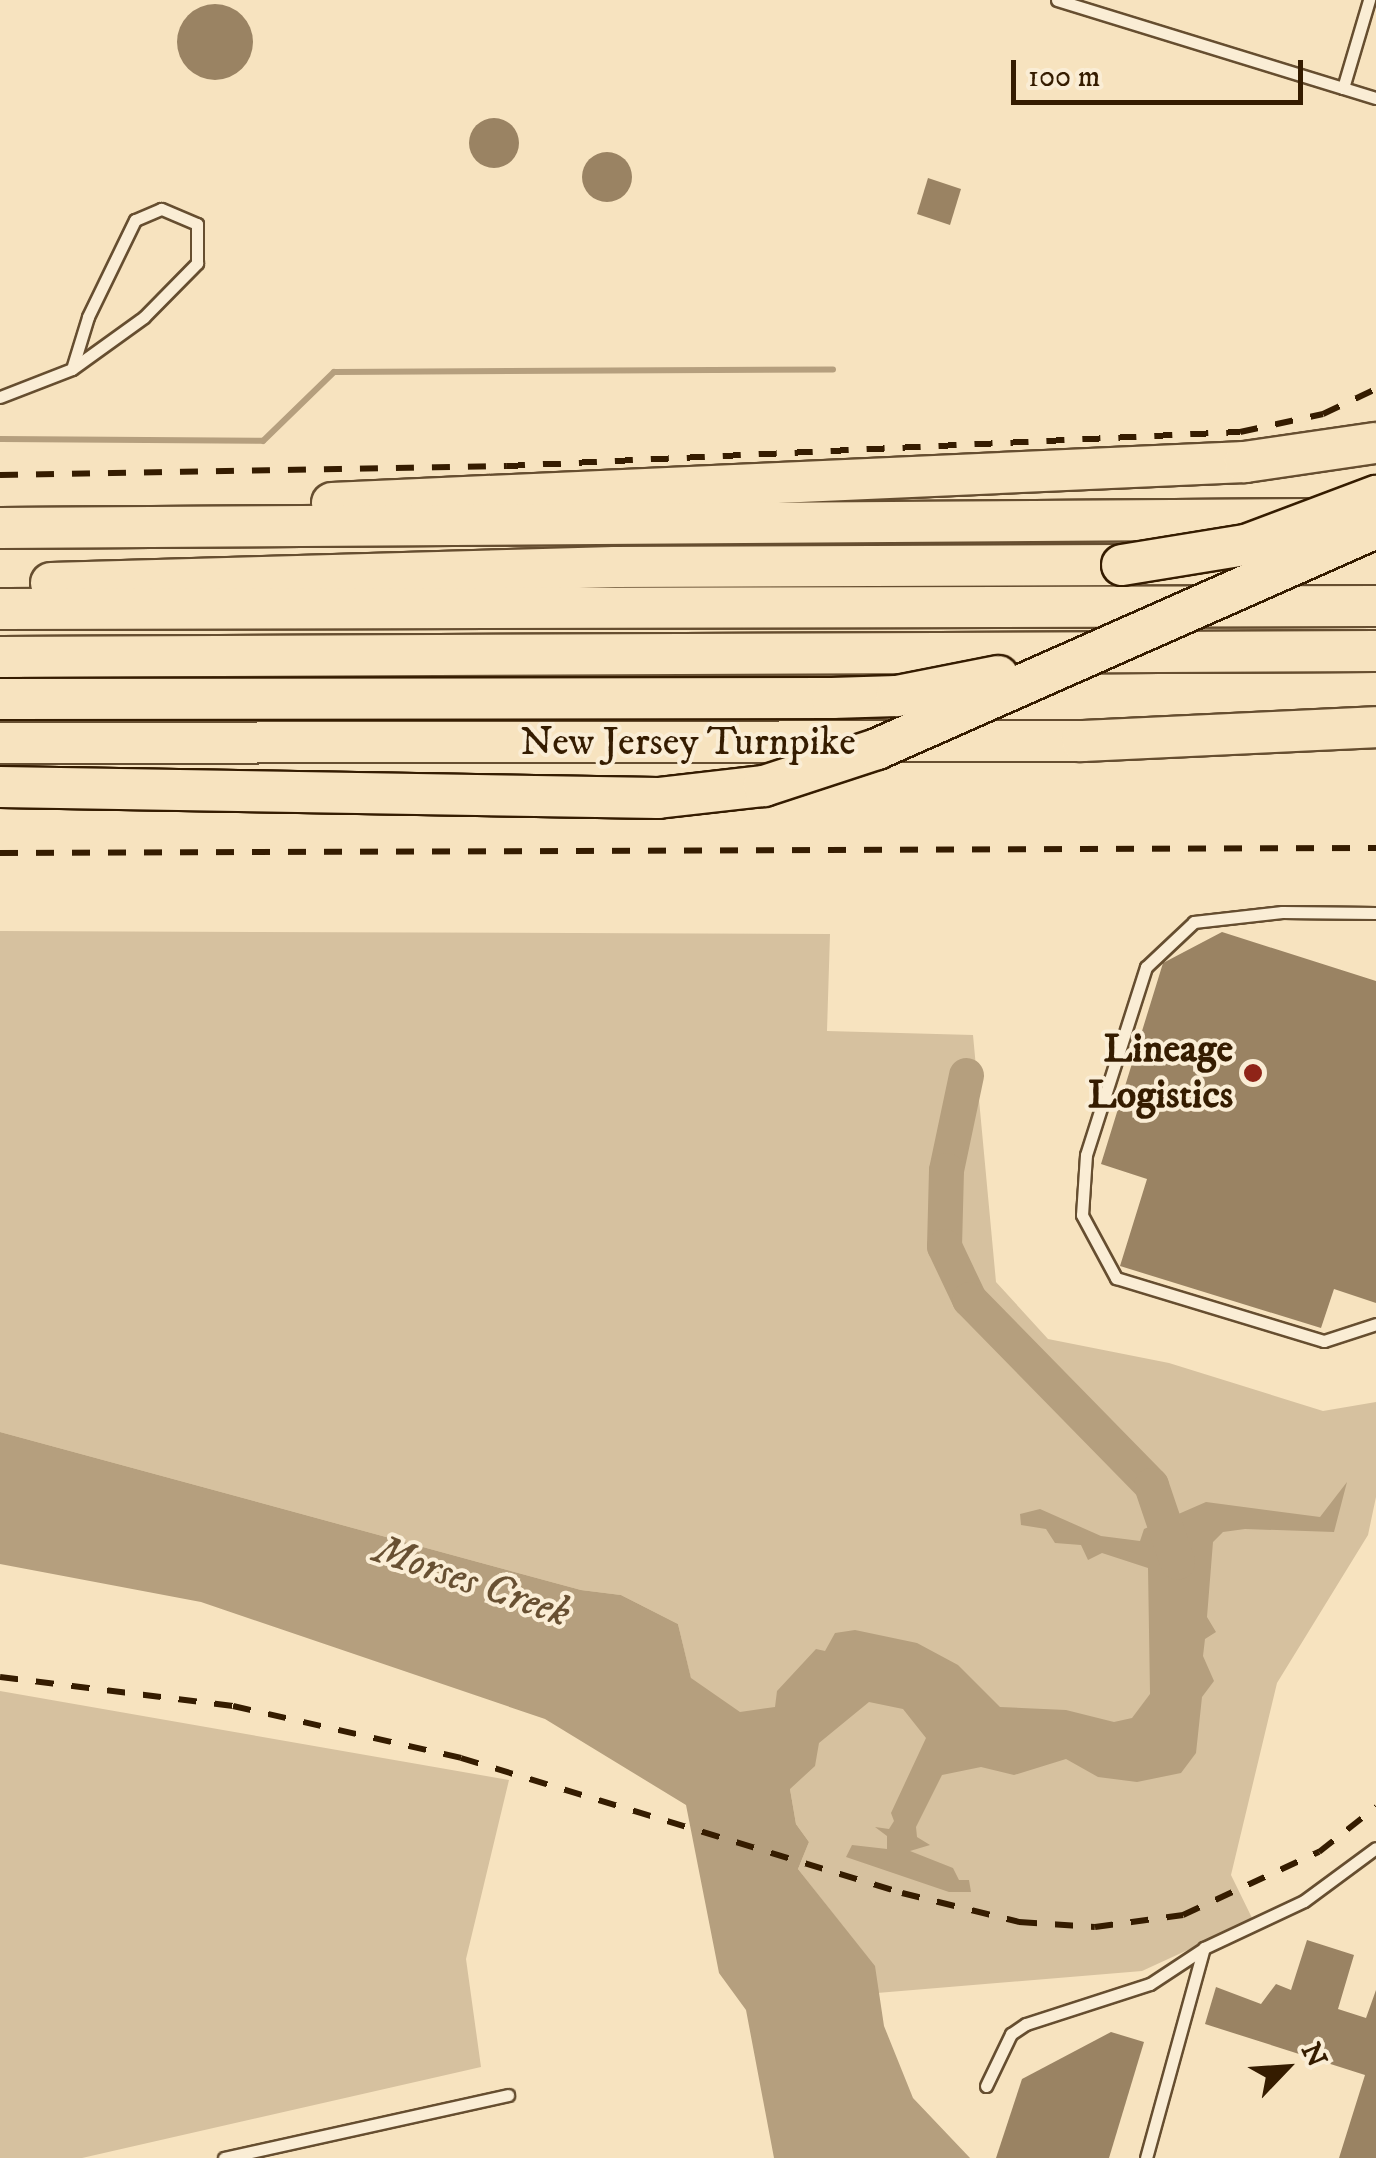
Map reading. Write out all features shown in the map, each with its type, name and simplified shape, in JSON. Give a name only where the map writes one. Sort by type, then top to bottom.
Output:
[{"type":"highway","points":[[4,528],[538,492],[1245,462],[1376,443]]},
{"type":"highway","points":[[5,597],[614,567],[1122,565],[1246,545],[1376,496]]},
{"type":"highway","points":[[4,528],[1376,520]]},
{"type":"highway","points":[[0,787],[713,795],[784,781],[877,749],[1376,528]]},
{"type":"highway","points":[[5,597],[1376,606]]},
{"type":"highway","points":[[0,699],[897,696],[1012,672],[1158,623]]},
{"type":"highway","points":[[5,657],[1376,651]]},
{"type":"highway","name":"New Jersey Turnpike","points":[[0,742],[1082,741],[1376,728]]},
{"type":"lane","points":[[1057,0],[1376,98]]},
{"type":"lane","points":[[1343,88],[1369,0]]},
{"type":"lane","points":[[0,397],[72,369],[144,317],[197,263],[196,224],[160,209],[135,220],[88,316],[72,369]]},
{"type":"lane","points":[[1376,913],[1282,912],[1194,922],[1146,967],[1086,1155],[1082,1214],[1116,1278],[1324,1341],[1376,1324]]},
{"type":"lane","points":[[986,2086],[1011,2034],[1026,2024],[1150,1984],[1204,1948],[1304,1901],[1376,1848]]},
{"type":"lane","points":[[1146,2158],[1204,1948]]},
{"type":"lane","points":[[224,2158],[508,2095]]},
{"type":"shaded area","points":[[0,931],[830,934],[827,1031],[973,1035],[996,1282],[1048,1339],[1169,1363],[1323,1411],[1376,1402],[1376,1497],[1368,1535],[1277,1683],[1231,1875],[1253,1920],[1142,1971],[877,1993],[874,1966],[798,1869],[809,1842],[796,1824],[790,1789],[691,1679],[678,1624],[621,1595],[581,1590],[0,1432]]},
{"type":"shaded area","points":[[0,1691],[509,1780],[466,1959],[481,2067],[82,2158],[0,2158]]},
{"type":"water","name":"Morses Creek","points":[[0,1432],[581,1590],[621,1595],[678,1624],[691,1678],[740,1712],[775,1707],[777,1691],[816,1649],[825,1651],[835,1633],[855,1630],[917,1643],[958,1665],[1000,1707],[1066,1710],[1114,1722],[1132,1718],[1150,1694],[1148,1568],[1102,1553],[1088,1560],[1081,1545],[1055,1543],[1046,1529],[1021,1525],[1020,1514],[1040,1509],[1101,1536],[1140,1541],[1144,1529],[1206,1502],[1320,1517],[1347,1482],[1334,1532],[1245,1529],[1223,1532],[1213,1542],[1207,1617],[1216,1632],[1205,1639],[1203,1656],[1214,1681],[1202,1697],[1196,1753],[1181,1773],[1137,1782],[1098,1777],[1066,1759],[1014,1775],[981,1767],[942,1775],[916,1827],[917,1837],[930,1845],[910,1851],[953,1868],[959,1880],[969,1880],[971,1892],[949,1892],[846,1857],[852,1845],[887,1849],[887,1836],[875,1827],[889,1829],[894,1821],[891,1813],[926,1738],[903,1709],[869,1702],[819,1743],[815,1766],[790,1789],[796,1824],[809,1842],[798,1869],[875,1966],[884,2026],[913,2098],[970,2158],[774,2158],[746,2010],[719,1973],[686,1805],[545,1719],[201,1602],[0,1564]]},
{"type":"building","points":[[215,4],[242,15],[253,42],[242,69],[215,80],[188,69],[177,42],[188,15]]},
{"type":"building","points":[[494,118],[512,125],[519,143],[512,161],[494,168],[476,161],[469,143],[476,125]]},
{"type":"building","points":[[607,152],[624,160],[632,177],[624,194],[607,202],[590,194],[582,177],[590,160]]},
{"type":"building","points":[[928,178],[961,189],[950,225],[917,214]]},
{"type":"building","name":"Lineage Logistics","points":[[1222,932],[1376,981],[1376,1303],[1334,1289],[1321,1328],[1120,1266],[1147,1179],[1101,1164],[1163,963]]},
{"type":"building","points":[[1307,1940],[1354,1955],[1338,2009],[1366,2018],[1376,1990],[1376,2158],[1339,2158],[1365,2075],[1205,2024],[1216,1987],[1261,2004],[1276,1984],[1291,1990]]},
{"type":"building","points":[[1111,2032],[1144,2042],[1109,2158],[996,2158],[1022,2079]]},
{"type":"waterway","points":[[0,439],[263,441],[334,372],[833,369]]},
{"type":"waterway","points":[[966,1075],[946,1170],[944,1246],[969,1299],[1151,1485],[1177,1562]]},
{"type":"railway","points":[[0,475],[507,466],[1240,432],[1323,414],[1376,389]]},
{"type":"railway","points":[[0,853],[1376,848]]},
{"type":"railway","points":[[0,1677],[233,1706],[461,1758],[902,1893],[1019,1922],[1095,1927],[1183,1915],[1319,1852],[1376,1807]]},
{"type":"place","name":"Lineage Logistics","points":[[1253,1073]]}]
